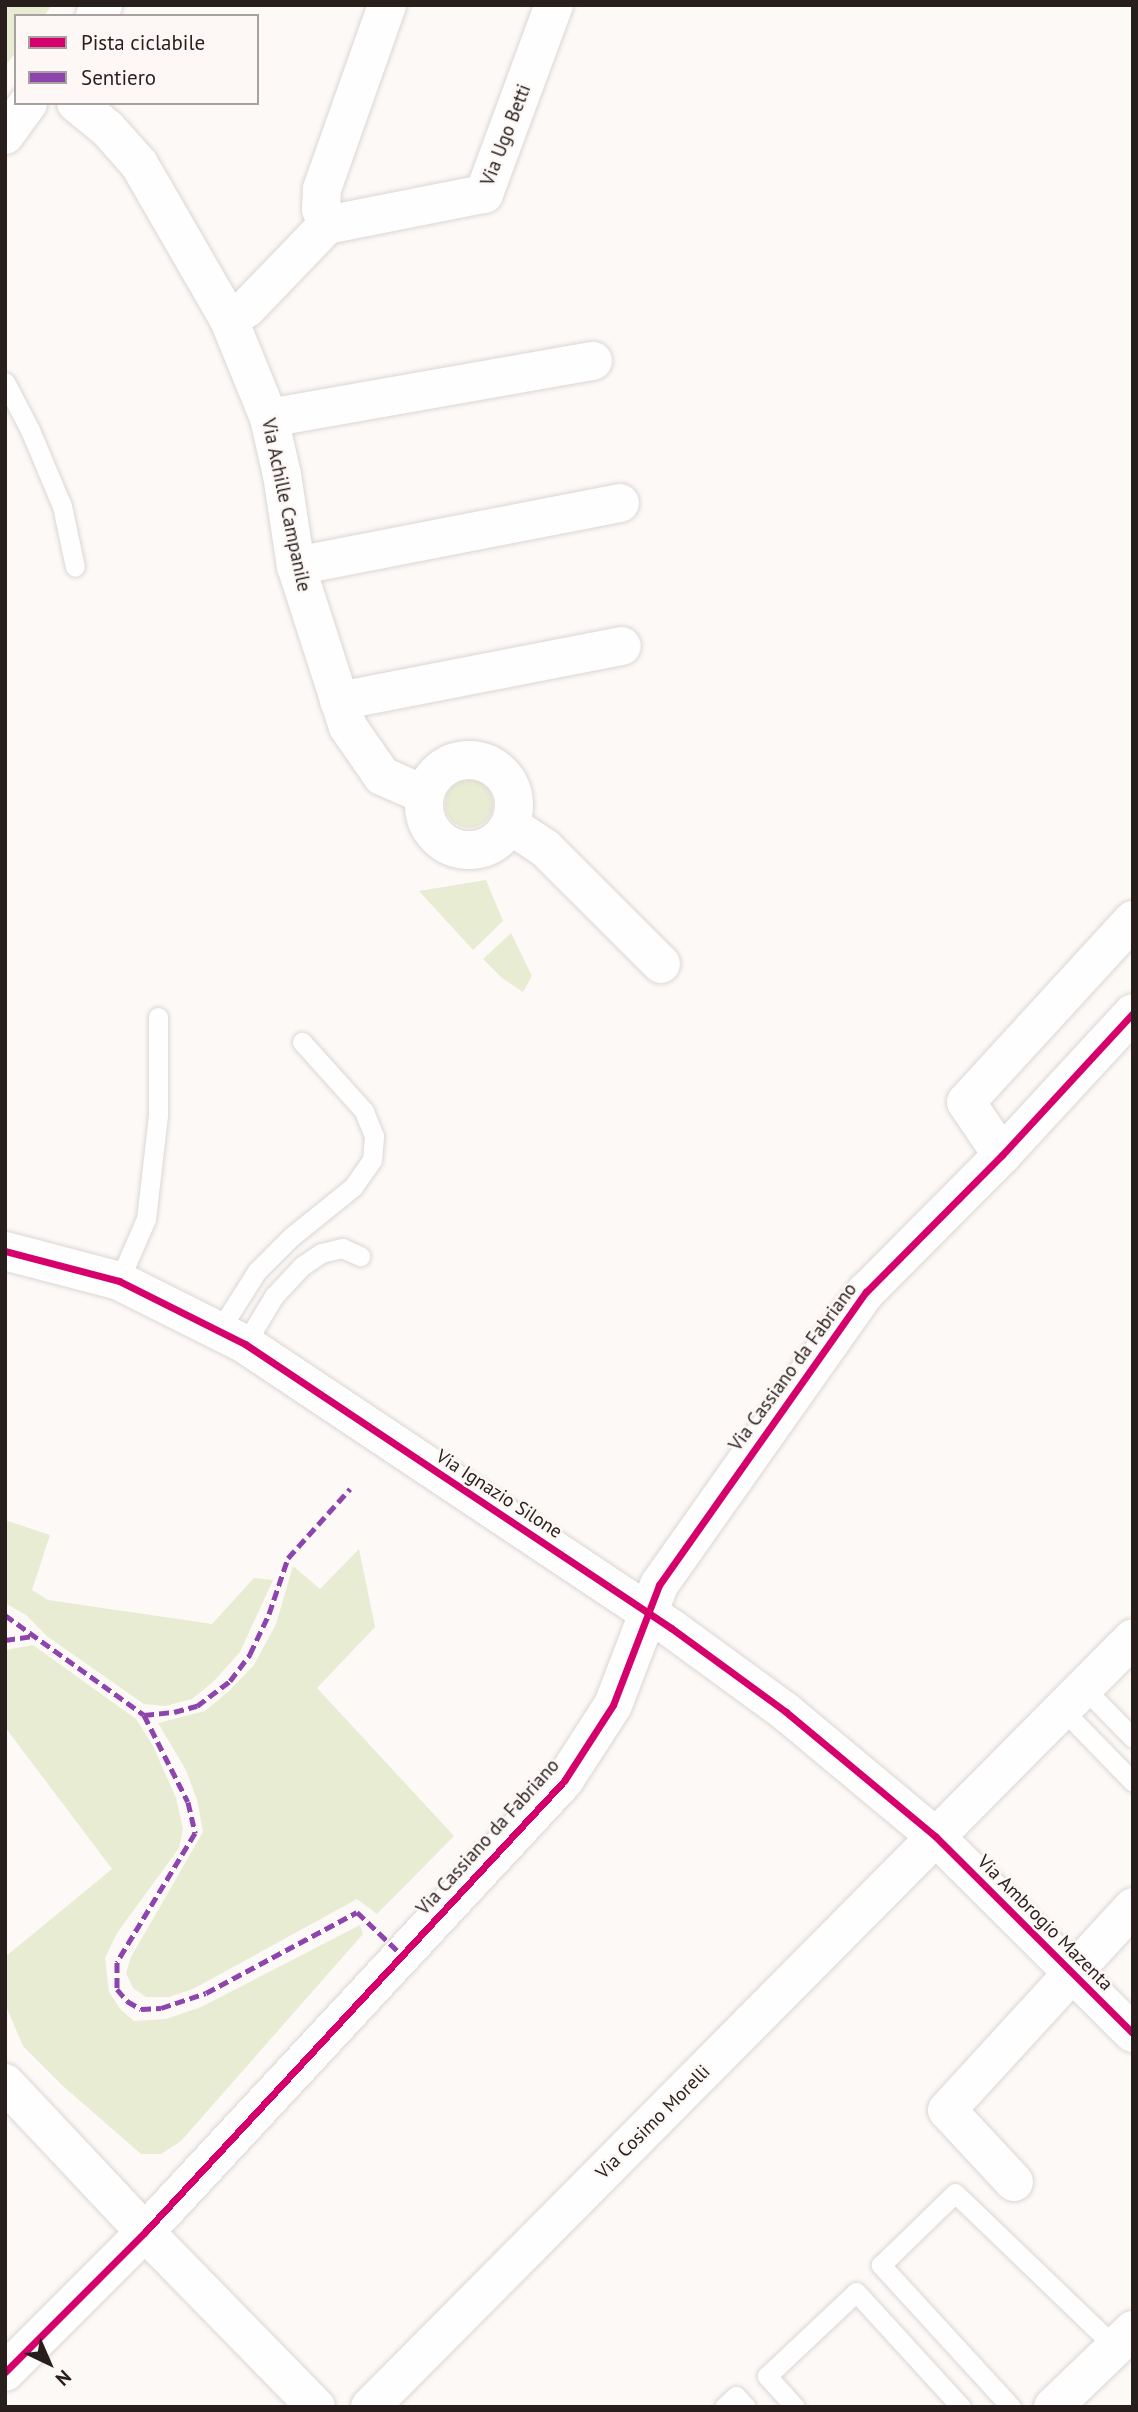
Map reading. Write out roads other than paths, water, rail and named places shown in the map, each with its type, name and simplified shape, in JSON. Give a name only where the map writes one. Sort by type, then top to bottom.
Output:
[{"type":"street","points":[[229,320],[247,308],[327,225],[321,209],[322,189],[387,5]]},
{"type":"street","name":"Via Ugo Betti","points":[[327,225],[484,194],[554,5]]},
{"type":"street","points":[[5,135],[27,105]]},
{"type":"street","name":"Via Achille Campanile","points":[[78,105],[107,128],[139,164],[229,320],[269,418],[282,475],[296,566],[348,727],[382,776],[425,795]]},
{"type":"street","points":[[269,418],[593,361]]},
{"type":"street","points":[[296,566],[620,503]]},
{"type":"street","points":[[339,701],[621,646]]},
{"type":"street","points":[[460,760],[477,760],[493,765],[506,777],[513,792],[514,809],[510,825],[500,838],[486,847],[470,850],[454,847],[439,839],[429,827],[424,811],[425,795],[432,779],[444,767],[460,760]]},
{"type":"street","points":[[510,825],[545,848],[661,964]]},
{"type":"street","points":[[1002,1155],[966,1102],[1133,920]]},
{"type":"street","name":"Via Cassiano da Fabriano","points":[[5,2372],[145,2232],[564,1780],[613,1705],[659,1585],[866,1292],[1002,1155],[1133,1013]]},
{"type":"street","name":"Via Ignazio Silone","points":[[5,1251],[119,1281],[232,1338],[647,1612],[786,1712],[935,1836]]},
{"type":"street","points":[[935,1836],[1133,1638]]},
{"type":"street","name":"Via Ambrogio Mazenta","points":[[935,1836],[1133,2033]]},
{"type":"street","name":"Via Cosimo Morelli","points":[[370,2407],[935,1836]]},
{"type":"street","points":[[1014,2182],[947,2110],[1072,1970],[1133,1907]]},
{"type":"street","points":[[5,2083],[145,2232],[316,2407]]},
{"type":"street","points":[[1053,2407],[1124,2339]]},
{"type":"lane","points":[[5,382],[30,430],[62,506],[75,567]]},
{"type":"lane","points":[[119,1281],[146,1219],[158,1115],[158,1017]]},
{"type":"lane","points":[[232,1338],[257,1270],[291,1237],[354,1187],[372,1160],[374,1136],[364,1111],[302,1042]]},
{"type":"lane","points":[[232,1338],[302,1266],[321,1253],[342,1248],[360,1256]]},
{"type":"lane","points":[[1073,1699],[1133,1738]]},
{"type":"lane","points":[[1073,1699],[1133,1782]]},
{"type":"lane","points":[[1011,2407],[881,2265],[955,2193],[1124,2339]]},
{"type":"lane","points":[[795,2407],[767,2375],[856,2292],[961,2407]]},
{"type":"lane","points":[[724,2407],[736,2396],[746,2407]]}]
